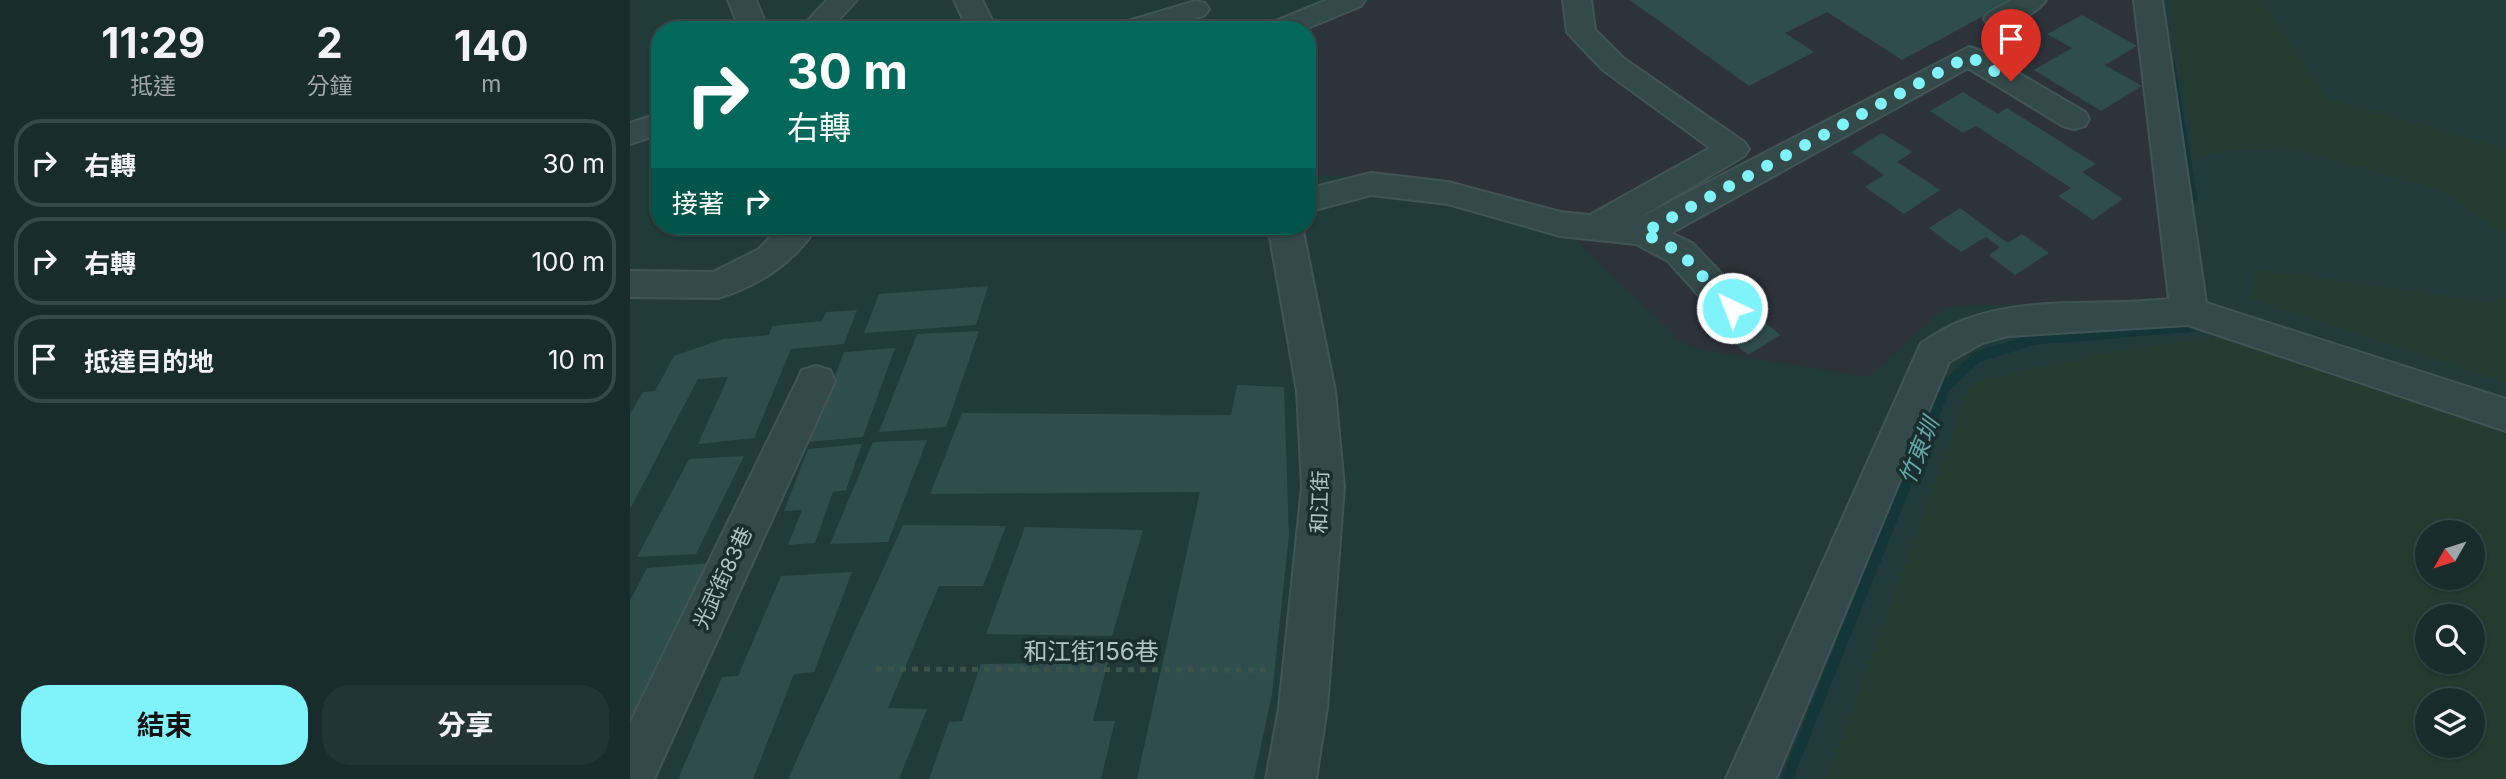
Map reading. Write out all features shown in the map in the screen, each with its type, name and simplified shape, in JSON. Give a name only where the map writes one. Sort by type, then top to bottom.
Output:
[{"type":"street","points":[[741,0],[750,21]]},
{"type":"street","points":[[822,21],[843,0]]},
{"type":"street","points":[[968,0],[977,21]]},
{"type":"street","points":[[1300,21],[1351,0]]},
{"type":"street","points":[[1577,0],[1581,32],[1613,64],[1733,149],[1785,156]]},
{"type":"street","points":[[1998,19],[2032,0]]},
{"type":"street","points":[[2148,0],[2189,311]]},
{"type":"street","points":[[1165,21],[1197,13]]},
{"type":"street","points":[[1643,233],[1969,56],[2074,119]]},
{"type":"street","points":[[630,134],[651,126]]},
{"type":"street","points":[[1595,228],[1733,149]]},
{"type":"street","points":[[1316,199],[1371,184],[1448,193],[1560,224],[1643,233],[1680,252],[1732,308]]},
{"type":"street","points":[[630,284],[718,285],[771,258],[792,235]]},
{"type":"street","name":"和江街","points":[[1287,235],[1316,391],[1323,487],[1307,670],[1291,779]]},
{"type":"street","points":[[1751,779],[1934,353],[1980,329],[2024,319],[2104,313],[2153,316],[2189,311],[2506,415]]},
{"type":"street","name":"光武街83巷","points":[[630,776],[816,381]]},
{"type":"path","name":"和江街156巷","points":[[876,669],[1307,670]]},
{"type":"shaded area","points":[[1376,0],[2137,0],[2174,298],[1945,307],[1868,377],[1687,347],[1560,224],[1480,188],[1316,174],[1316,23]]},
{"type":"green space","points":[[2170,0],[2262,0],[2329,99],[2506,148],[2506,236],[2444,191],[2289,148],[2219,151],[2195,158]]},
{"type":"green space","points":[[2255,269],[2489,302],[2506,298],[2506,382],[2251,299]]},
{"type":"green space","points":[[2238,334],[2506,434],[2506,779],[1827,779],[1971,383],[2104,353]]},
{"type":"building","points":[[1630,0],[2013,0],[1902,60],[1827,12],[1785,33],[1814,52],[1749,86]]},
{"type":"building","points":[[2082,15],[2137,46],[2105,65],[2142,86],[2101,111],[2034,70],[2072,48],[2047,34]]},
{"type":"building","points":[[1963,92],[1998,114],[2007,108],[2096,164],[2082,172],[2123,199],[2093,220],[2058,196],[2071,188],[1976,126],[1963,133],[1930,111]]},
{"type":"building","points":[[1882,133],[1912,152],[1897,162],[1940,190],[1904,214],[1865,187],[1884,175],[1851,152]]},
{"type":"building","points":[[1960,208],[2008,243],[2022,234],[2049,253],[2015,275],[1989,255],[2000,247],[1986,237],[1961,252],[1929,228]]},
{"type":"building","points":[[988,286],[976,325],[864,333],[879,294]]},
{"type":"building","points":[[1750,309],[1780,335],[1748,355],[1718,329]]},
{"type":"building","points":[[857,310],[844,344],[791,349],[754,438],[698,444],[728,377],[698,379],[630,509],[630,414],[643,392],[655,391],[674,356],[723,339],[769,335],[772,326],[822,321],[826,312]]},
{"type":"building","points":[[979,331],[946,427],[879,432],[917,334]]},
{"type":"building","points":[[895,348],[863,437],[809,442],[844,352]]},
{"type":"building","points":[[1237,385],[1284,387],[1289,536],[1272,694],[1254,779],[1137,779],[1200,492],[930,494],[962,413],[1231,415]]},
{"type":"building","points":[[927,440],[888,542],[830,544],[873,442]]},
{"type":"building","points":[[862,444],[846,490],[833,492],[815,543],[788,545],[802,510],[784,511],[808,449]]},
{"type":"building","points":[[744,456],[696,554],[637,557],[689,459]]},
{"type":"building","points":[[903,525],[1006,526],[983,586],[939,586],[888,708],[927,709],[899,779],[788,779]]},
{"type":"building","points":[[1025,527],[1143,530],[1112,636],[986,634]]},
{"type":"building","points":[[711,563],[630,743],[630,601],[647,568]]},
{"type":"building","points":[[852,572],[814,672],[794,674],[753,779],[678,779],[722,677],[738,676],[781,576]]},
{"type":"building","points":[[1108,662],[1093,721],[1115,721],[1101,779],[929,779],[949,722],[962,721],[981,664]]},
{"type":"waterway","name":"竹東圳","points":[[2171,65],[2193,200]]},
{"type":"waterway","name":"竹東圳","points":[[2094,335],[2208,326]]},
{"type":"waterway","name":"竹東圳","points":[[1787,779],[1945,387],[1977,357],[2035,339],[2117,333]]},
{"type":"route","points":[[1732,308],[1680,252],[1643,233],[1969,56],[2011,81]]}]
